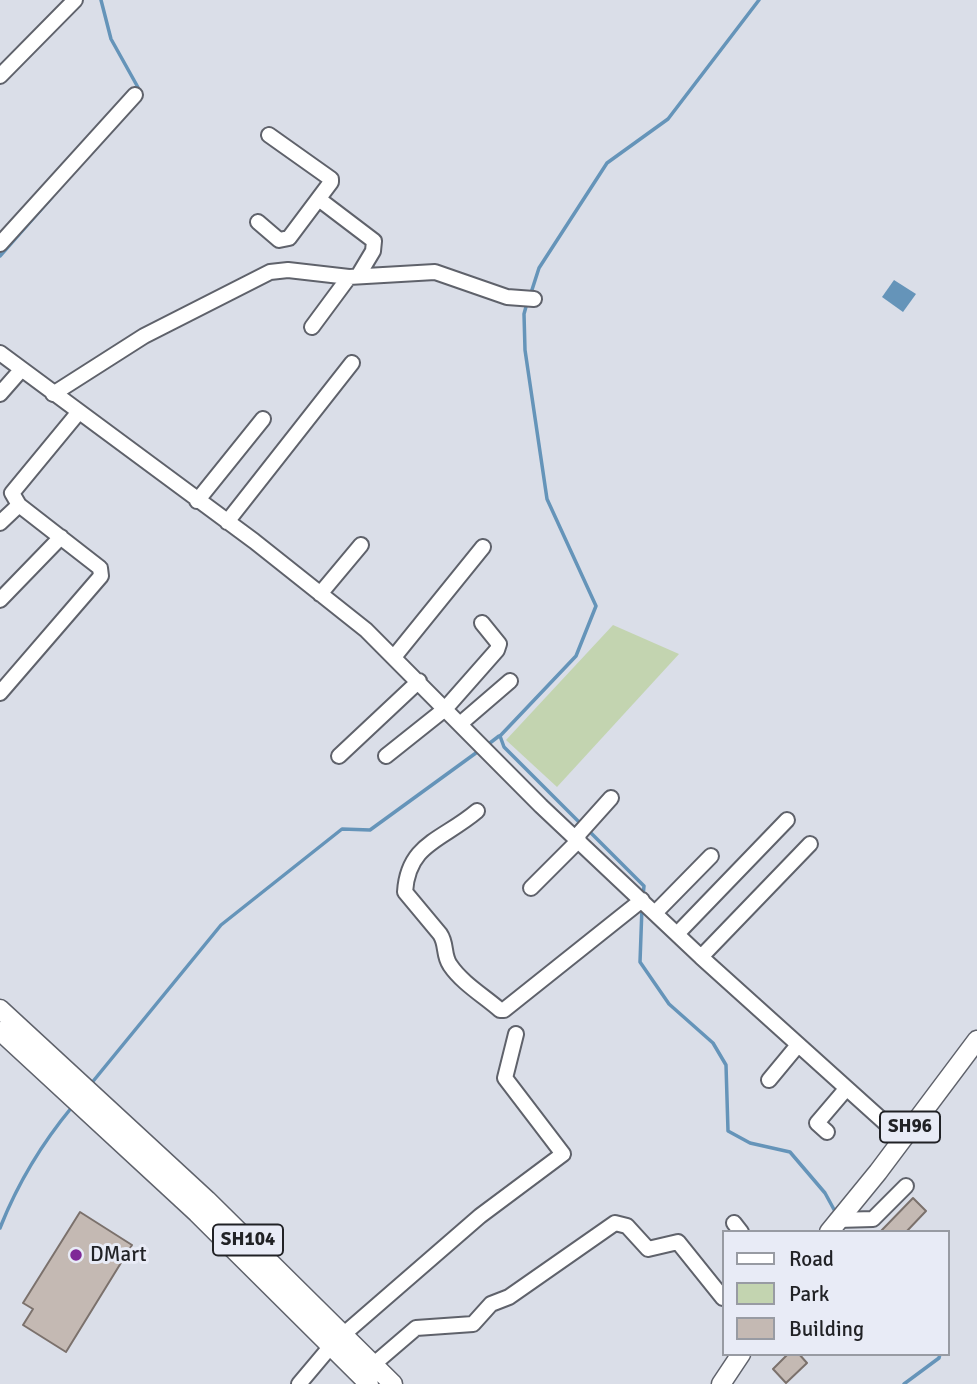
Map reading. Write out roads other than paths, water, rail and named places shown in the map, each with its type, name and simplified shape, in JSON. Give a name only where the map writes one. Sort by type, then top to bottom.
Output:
[{"type":"main road","name":"SH104","points":[[0,1009],[64,1079]]},
{"type":"main road","name":"SH104","points":[[0,1031],[64,1079],[94,1106],[337,1340],[369,1384]]},
{"type":"main road","name":"SH96","points":[[836,1221],[977,1040]]},
{"type":"main road","name":"SH104","points":[[337,1340],[374,1364],[393,1384]]},
{"type":"main road","points":[[721,1384],[740,1356]]},
{"type":"street","points":[[0,76],[75,0]]},
{"type":"street","points":[[0,244],[135,95]]},
{"type":"street","points":[[258,222],[279,240],[284,240],[330,187],[331,179],[269,135]]},
{"type":"street","points":[[312,327],[373,251],[374,241],[320,200]]},
{"type":"street","points":[[53,394],[144,336],[270,272],[288,270],[354,277],[435,272],[507,298],[534,299]]},
{"type":"street","points":[[0,353],[227,522],[320,594],[394,657],[483,748],[701,957],[902,1138]]},
{"type":"street","points":[[227,522],[352,363]]},
{"type":"street","points":[[0,394],[21,370]]},
{"type":"street","points":[[0,693],[101,576],[100,568],[19,505],[12,493],[78,413]]},
{"type":"street","points":[[197,501],[262,418]]},
{"type":"street","points":[[0,523],[19,505]]},
{"type":"street","points":[[0,600],[61,537]]},
{"type":"street","points":[[320,594],[361,545]]},
{"type":"street","points":[[394,657],[483,547]]},
{"type":"street","points":[[386,756],[445,709],[497,650],[497,638],[482,623]]},
{"type":"street","points":[[339,756],[419,681]]},
{"type":"street","points":[[460,724],[510,681]]},
{"type":"street","points":[[531,888],[578,839],[611,799]]},
{"type":"street","points":[[477,811],[455,830],[419,851],[409,863],[405,892],[444,940],[444,954],[450,966],[500,1010],[504,1010],[648,906],[711,856]]},
{"type":"street","points":[[677,934],[787,820]]},
{"type":"street","points":[[701,957],[810,844]]},
{"type":"street","points":[[299,1384],[337,1340],[480,1216],[563,1154],[505,1078],[516,1034]]},
{"type":"street","points":[[769,1080],[798,1045]]},
{"type":"street","points":[[827,1132],[817,1123],[846,1088]]},
{"type":"street","points":[[836,1221],[863,1221],[878,1216],[906,1186]]},
{"type":"street","points":[[374,1364],[416,1328],[473,1324],[491,1304],[509,1297],[615,1223],[627,1226],[648,1249],[678,1242],[722,1297]]},
{"type":"water","points":[[894,280],[916,294],[903,312],[882,297]]},
{"type":"waterway","points":[[101,0],[111,39],[140,91]]},
{"type":"waterway","points":[[530,296],[539,268],[607,163],[668,119],[759,0]]},
{"type":"waterway","points":[[0,256],[52,197]]},
{"type":"waterway","points":[[527,303],[524,314],[525,350],[547,499],[596,606],[576,656],[500,736],[504,747],[581,824]]},
{"type":"waterway","points":[[486,746],[499,736]]},
{"type":"waterway","points":[[90,1085],[221,925],[342,829],[370,830],[480,750]]},
{"type":"waterway","points":[[587,829],[644,886],[643,896]]},
{"type":"waterway","points":[[642,907],[640,962],[669,1004],[713,1043],[726,1065],[728,1131],[750,1143],[790,1152],[825,1193],[837,1215]]},
{"type":"waterway","points":[[0,1228],[32,1164],[72,1107]]},
{"type":"waterway","points":[[904,1384],[940,1356]]},
{"type":"place","name":"DMart","points":[[76,1255]]}]
